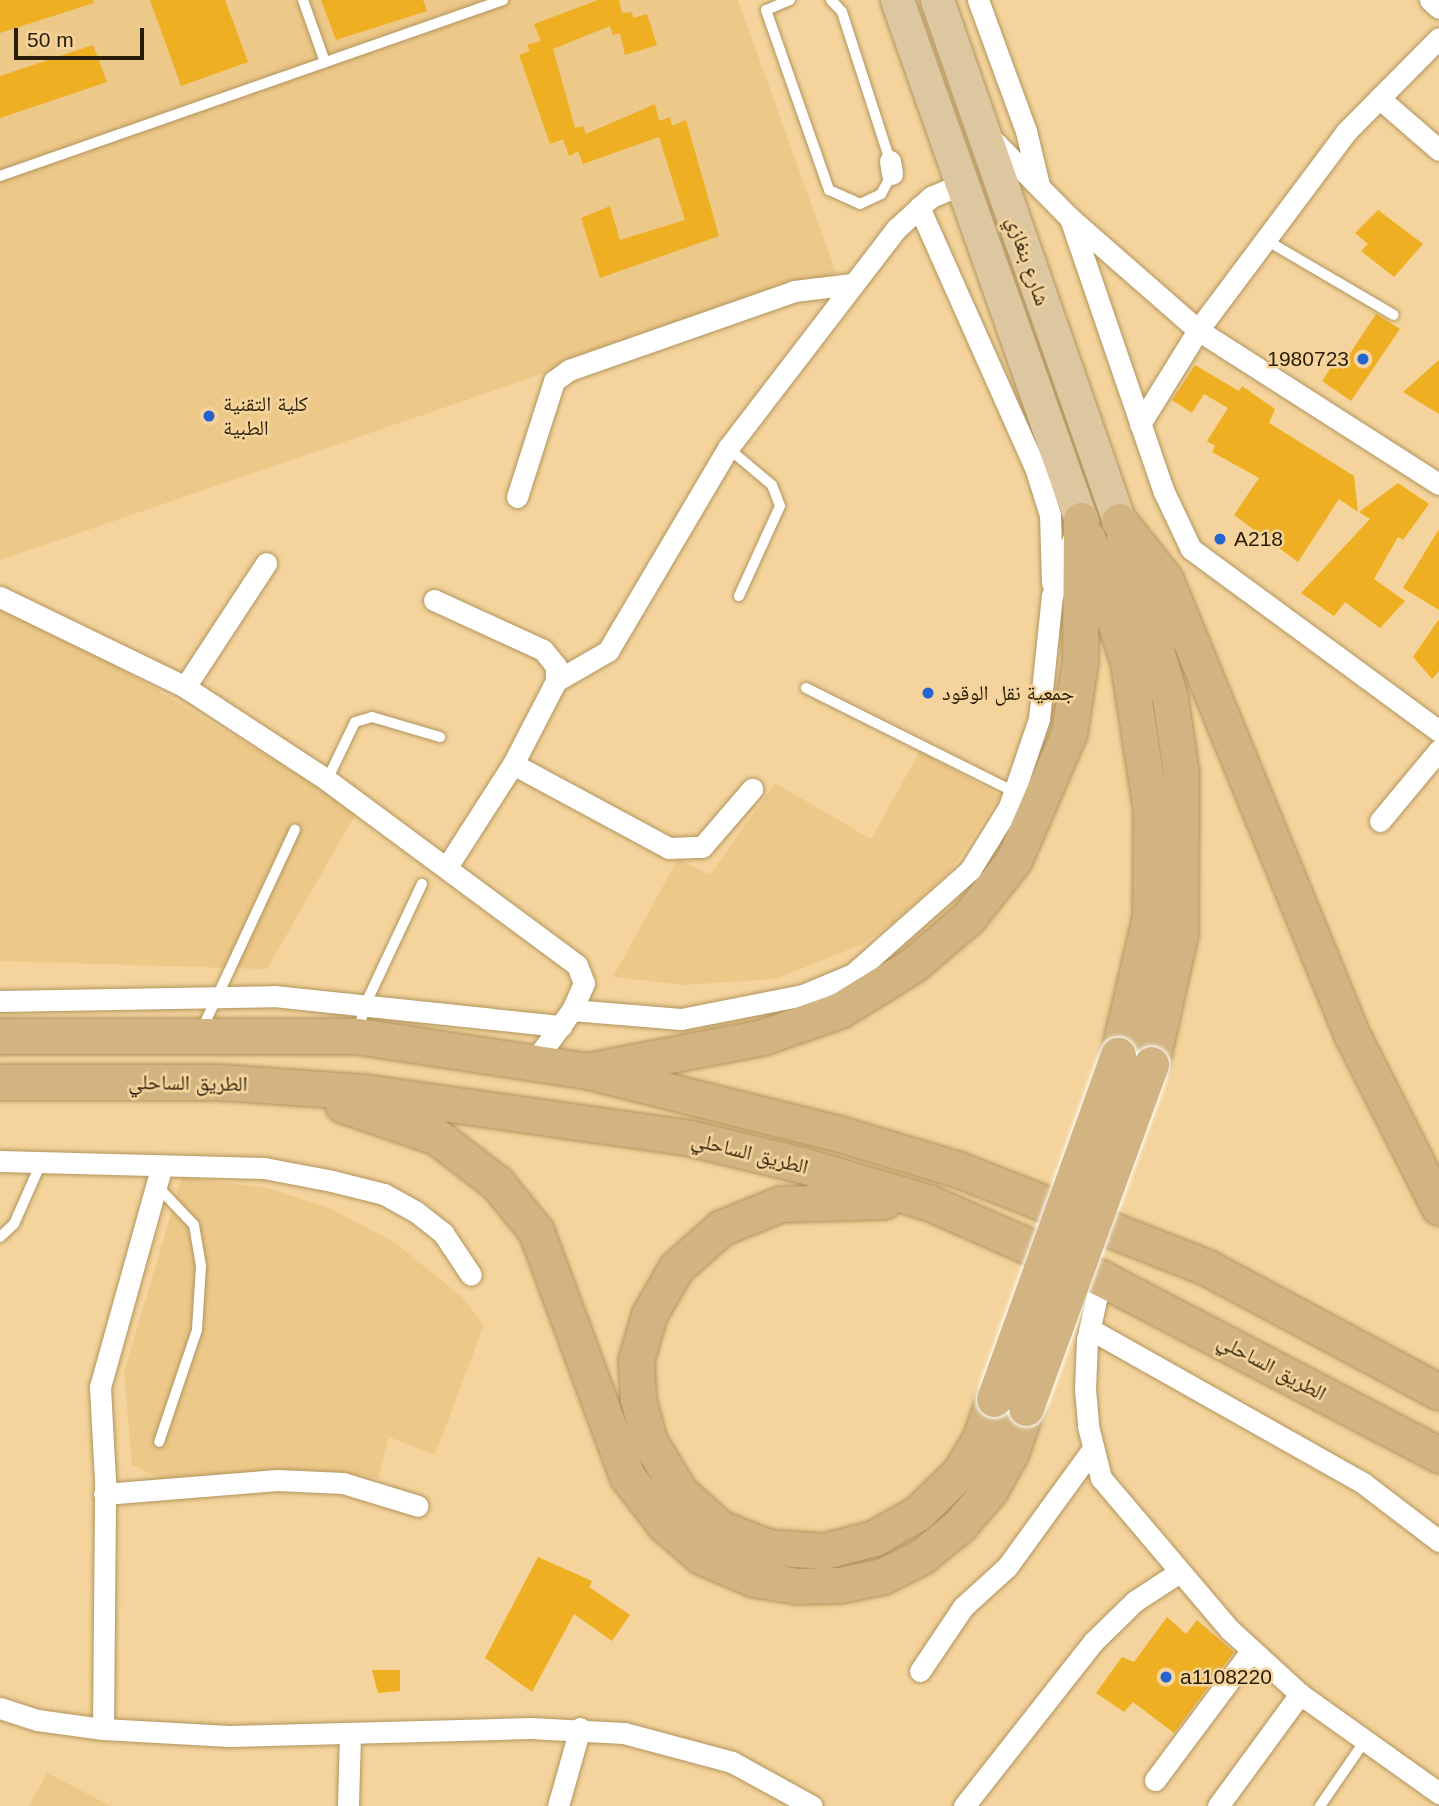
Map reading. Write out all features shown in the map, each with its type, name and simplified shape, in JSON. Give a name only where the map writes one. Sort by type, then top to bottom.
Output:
[{"type":"highway","points":[[1081,520],[1128,662],[1151,810],[1150,917],[1135,1059]]},
{"type":"highway","points":[[588,1071],[763,1037],[840,1010],[913,965],[969,917],[1014,860],[1069,733],[1080,662],[1081,520]]},
{"type":"highway","points":[[930,1203],[780,1204],[721,1228],[676,1268],[649,1315],[636,1360],[638,1399],[649,1441],[680,1492],[720,1528],[768,1548],[824,1551],[874,1538],[918,1513],[960,1472],[980,1439],[1010,1403],[1180,934],[1185,855],[1181,773],[1170,698],[1119,521]]},
{"type":"highway","points":[[1119,521],[1166,579],[1351,1032],[1439,1207]]},
{"type":"highway","name":"الطريق الساحلي","points":[[0,1036],[201,1032],[361,1021],[588,1071],[840,1134],[957,1169],[1206,1267],[1439,1392]]},
{"type":"highway","name":"الطريق الساحلي","points":[[0,1082],[219,1082],[364,1092],[690,1138],[930,1203],[1101,1278],[1439,1455]]},
{"type":"highway","points":[[219,1082],[350,1107],[437,1137],[497,1183],[536,1231],[626,1476],[664,1524],[702,1557],[754,1579],[840,1585],[883,1576],[921,1557],[959,1526],[990,1490],[1012,1452],[1010,1403]]},
{"type":"main road","name":"شارع بنغازي","points":[[897,0],[1081,520]]},
{"type":"main road","name":"شارع بنغازي","points":[[937,0],[1119,521]]},
{"type":"street","points":[[978,0],[1026,131],[1040,188]]},
{"type":"street","points":[[1430,0],[1439,8]]},
{"type":"street","points":[[1140,424],[1198,330],[1346,132],[1439,38]]},
{"type":"street","points":[[1379,98],[1439,150]]},
{"type":"street","points":[[982,128],[1070,218],[1198,330],[1439,484]]},
{"type":"street","points":[[556,681],[608,651],[728,448],[853,284],[919,207],[962,184]]},
{"type":"street","points":[[0,1001],[215,997],[361,1021],[681,1019],[716,1015],[803,995],[853,974],[970,870],[1015,792],[1039,719],[1052,596],[1050,515],[1035,467],[919,207]]},
{"type":"street","points":[[1070,218],[1140,424],[1191,549],[1439,731]]},
{"type":"street","points":[[517,497],[554,381],[569,370],[794,291],[853,284]]},
{"type":"street","points":[[1052,596],[1081,520]]},
{"type":"street","points":[[185,687],[266,563]]},
{"type":"street","points":[[0,597],[185,687],[327,780],[577,965],[584,983],[566,1018],[536,1059]]},
{"type":"street","points":[[435,600],[543,650],[556,666],[556,681],[513,764],[447,867]]},
{"type":"street","points":[[1380,821],[1439,750]]},
{"type":"street","points":[[513,764],[669,848],[702,847],[752,789]]},
{"type":"street","points":[[0,1161],[264,1168],[384,1194],[443,1233],[471,1275]]},
{"type":"street","points":[[103,1728],[102,1371],[158,1187],[162,1165]]},
{"type":"street","points":[[1101,1278],[1090,1329],[1085,1388],[1092,1450],[1101,1478],[1119,1505],[1178,1573],[1252,1650],[1300,1694],[1439,1793]]},
{"type":"street","points":[[1090,1329],[1363,1483],[1439,1541]]},
{"type":"street","points":[[920,1671],[962,1607],[1007,1567],[1092,1450]]},
{"type":"street","points":[[104,1494],[290,1481],[343,1483],[418,1506]]},
{"type":"street","points":[[964,1806],[1093,1642],[1126,1609],[1178,1573]]},
{"type":"street","points":[[1155,1780],[1252,1650]]},
{"type":"street","points":[[1218,1806],[1300,1694]]},
{"type":"street","points":[[0,1708],[37,1720],[103,1728],[229,1736],[580,1728],[638,1736],[732,1762],[813,1806]]},
{"type":"street","points":[[558,1806],[580,1728]]},
{"type":"street","points":[[348,1806],[350,1734]]},
{"type":"lane","points":[[303,0],[325,62]]},
{"type":"lane","points":[[0,176],[503,0]]},
{"type":"lane","points":[[790,0],[764,5],[829,190],[860,204],[881,194],[891,168],[842,12],[831,0]]},
{"type":"lane","points":[[1266,240],[1394,315]]},
{"type":"lane","points":[[728,448],[772,485],[780,506],[739,596]]},
{"type":"lane","points":[[806,688],[1015,792]]},
{"type":"lane","points":[[327,780],[355,722],[372,717],[440,737]]},
{"type":"lane","points":[[201,1032],[295,830]]},
{"type":"lane","points":[[361,1021],[422,884]]},
{"type":"lane","points":[[0,1237],[15,1224],[41,1163]]},
{"type":"lane","points":[[158,1187],[194,1225],[201,1265],[197,1329],[159,1442]]},
{"type":"lane","points":[[1320,1806],[1364,1742]]},
{"type":"shaded area","name":"كلية التقنية الطبية","points":[[0,0],[738,0],[836,273],[0,560]]},
{"type":"shaded area","points":[[0,604],[59,632],[358,810],[267,969],[0,961]]},
{"type":"shaded area","points":[[920,751],[1000,796],[952,869],[894,922],[863,944],[775,979],[683,985],[613,977],[678,859],[710,875],[775,783],[871,839]]},
{"type":"shaded area","points":[[182,1177],[267,1188],[329,1208],[394,1242],[462,1297],[484,1325],[435,1455],[389,1437],[378,1478],[312,1470],[167,1482],[132,1465],[124,1372]]},
{"type":"shaded area","points":[[47,1773],[111,1806],[29,1806]]},
{"type":"building","points":[[0,0],[93,0],[94,3],[0,33]]},
{"type":"building","points":[[150,0],[225,0],[248,62],[181,86]]},
{"type":"building","points":[[321,0],[423,0],[427,11],[336,40]]},
{"type":"building","points":[[598,0],[619,0],[622,13],[632,12],[633,18],[647,14],[657,45],[625,55],[620,33],[613,35],[610,26],[553,49],[575,128],[583,126],[586,134],[655,104],[659,121],[670,117],[672,126],[686,120],[719,236],[600,278],[581,218],[610,206],[620,240],[685,220],[659,137],[583,164],[578,151],[569,156],[563,139],[550,144],[519,55],[530,51],[527,45],[541,41],[534,24]]},
{"type":"building","points":[[93,45],[107,82],[0,118],[0,76]]},
{"type":"building","points":[[1378,210],[1423,244],[1394,277],[1361,251],[1368,244],[1355,233]]},
{"type":"building","name":"1980723","points":[[1376,314],[1400,329],[1351,401],[1322,381],[1338,357],[1345,361]]},
{"type":"building","points":[[1439,360],[1439,414],[1403,392]]},
{"type":"building","points":[[1195,365],[1239,391],[1242,386],[1275,409],[1269,423],[1354,476],[1358,512],[1339,499],[1298,562],[1234,515],[1259,478],[1212,452],[1215,446],[1207,441],[1228,408],[1204,394],[1192,413],[1172,400]]},
{"type":"building","points":[[1398,483],[1429,504],[1403,540],[1398,537],[1374,579],[1405,601],[1380,628],[1345,602],[1334,616],[1301,593],[1370,519],[1359,512]]},
{"type":"building","points":[[1439,529],[1439,610],[1403,588]]},
{"type":"building","points":[[1439,619],[1439,671],[1432,679],[1413,657]]},
{"type":"building","points":[[538,1557],[592,1581],[589,1587],[630,1615],[612,1641],[574,1614],[532,1692],[485,1658]]},
{"type":"building","name":"a1108220","points":[[1167,1617],[1186,1634],[1197,1620],[1234,1652],[1174,1733],[1133,1702],[1124,1712],[1096,1693],[1122,1657],[1134,1662]]},
{"type":"building","points":[[372,1670],[400,1670],[400,1691],[378,1693]]},
{"type":"place","name":"1980723","points":[[1363,359]]},
{"type":"place","name":"كلية التقنية الطبية","points":[[209,416]]},
{"type":"place","name":"A218","points":[[1220,539]]},
{"type":"place","name":"جمعية نقل الوقود","points":[[928,693]]},
{"type":"place","name":"a1108220","points":[[1166,1677]]}]
